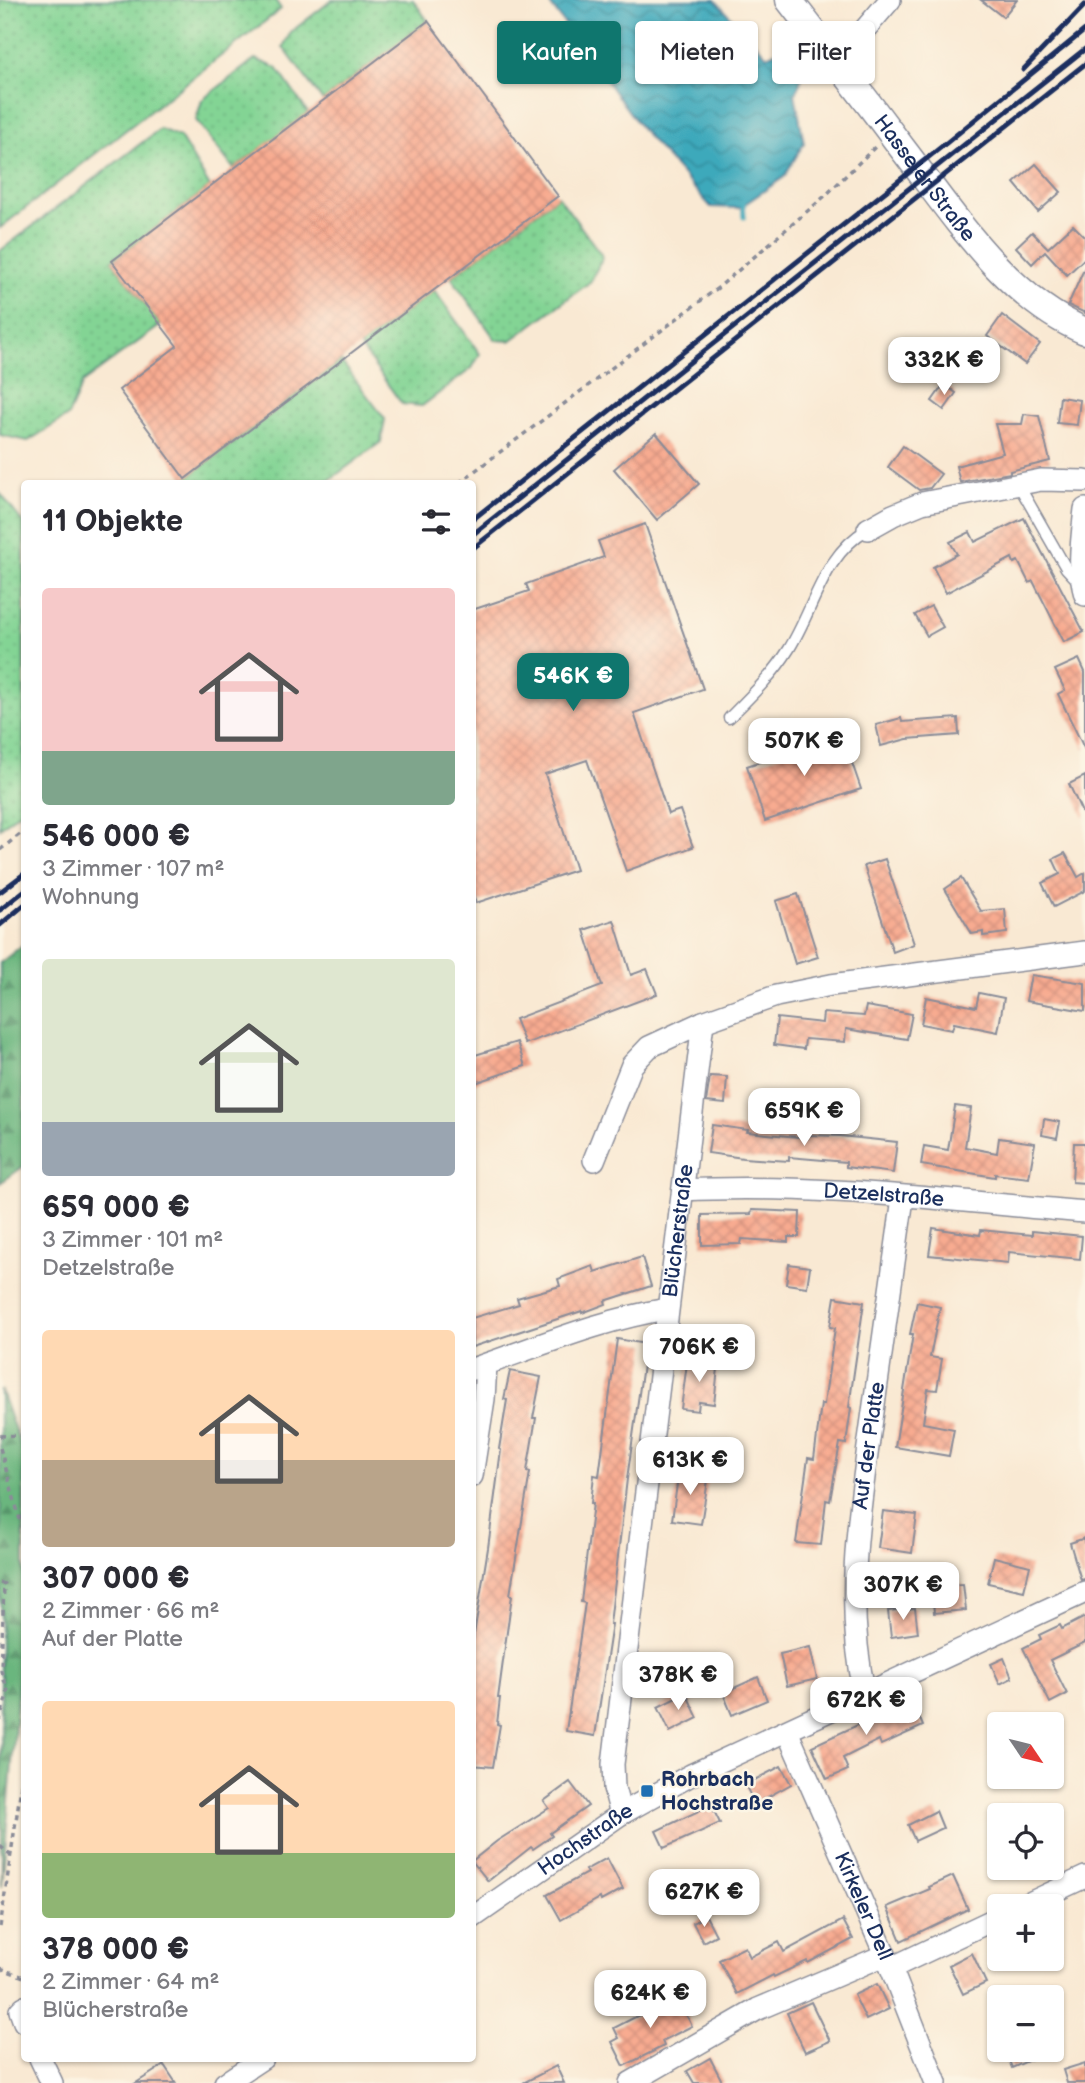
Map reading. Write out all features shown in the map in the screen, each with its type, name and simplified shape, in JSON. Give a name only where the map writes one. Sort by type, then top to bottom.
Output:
[{"type":"street","name":"Hasseler Straße","points":[[789,0],[805,21]]},
{"type":"street","points":[[872,21],[890,0]]},
{"type":"street","name":"Hasseler Straße","points":[[854,84],[962,226],[998,268],[1026,295],[1053,314],[1085,331]]},
{"type":"street","points":[[868,529],[892,515],[922,503],[1041,480],[1085,481]]},
{"type":"street","points":[[1084,590],[1082,544],[1085,509]]},
{"type":"street","points":[[594,1160],[632,1065],[649,1047],[703,1022],[776,996],[831,985],[1085,952]]},
{"type":"street","name":"Blücherstraße","points":[[621,1814],[614,1788],[613,1764],[703,1022]]},
{"type":"street","name":"Detzelstraße","points":[[683,1190],[746,1186],[802,1188],[1085,1212]]},
{"type":"street","name":"Auf der Platte","points":[[865,1694],[858,1665],[854,1575],[868,1446],[903,1198]]},
{"type":"street","points":[[476,1450],[484,1399],[479,1367],[570,1333],[667,1309]]},
{"type":"street","name":"Hochstraße","points":[[476,1911],[621,1814],[691,1775],[1085,1592]]},
{"type":"street","name":"Kirkeler Dell","points":[[787,1731],[888,1961],[936,2083]]},
{"type":"street","points":[[1049,1894],[1085,1877]]},
{"type":"street","points":[[630,2083],[758,2009],[987,1922]]},
{"type":"street","points":[[42,2062],[52,2083]]},
{"type":"street","points":[[225,2083],[257,2062]]},
{"type":"lane","points":[[1018,484],[1066,568],[1084,590]]},
{"type":"lane","points":[[729,718],[770,676],[790,649],[825,573],[838,555],[856,536],[868,529]]},
{"type":"path","points":[[463,480],[719,287],[825,196],[891,132]]},
{"type":"path","points":[[0,850],[21,833]]},
{"type":"path","points":[[0,1436],[21,1435]]},
{"type":"path","points":[[0,1448],[21,1523]]},
{"type":"path","points":[[0,1583],[4,1584],[1,1671],[8,1691],[0,1720]]},
{"type":"path","points":[[0,1927],[21,1788]]},
{"type":"path","points":[[0,1846],[11,1856]]},
{"type":"path","points":[[0,1968],[21,1976]]},
{"type":"green space","points":[[0,0],[275,0],[281,9],[0,228]]},
{"type":"green space","points":[[332,0],[413,0],[428,21],[323,101],[283,47],[291,32]]},
{"type":"green space","points":[[255,59],[277,68],[308,113],[234,169],[196,120],[202,100]]},
{"type":"green space","points":[[160,129],[180,137],[210,187],[112,261],[161,325],[83,382],[68,416],[28,441],[0,435],[0,251]]},
{"type":"green space","points":[[558,196],[603,257],[590,282],[510,341],[496,340],[451,277]]},
{"type":"green space","points":[[434,290],[480,354],[472,368],[422,406],[402,404],[360,346]]},
{"type":"green space","points":[[341,361],[385,419],[381,442],[329,480],[184,480]]},
{"type":"green space","points":[[0,493],[21,520],[21,810],[0,828]]},
{"type":"green space","points":[[21,946],[21,1168],[0,1183],[0,963]]},
{"type":"green space","points":[[0,1389],[21,1447],[21,1653],[2,1887]]},
{"type":"water","points":[[547,0],[715,0],[734,21],[635,21],[635,84],[758,84],[758,46],[767,56],[772,54],[772,84],[799,84],[795,94],[804,143],[784,177],[739,208],[711,207],[644,132],[609,84],[621,84],[621,21],[562,21]]},
{"type":"building","points":[[981,0],[1017,0],[1003,17]]},
{"type":"building","points":[[428,21],[558,196],[185,479],[119,390],[177,346],[112,261]]},
{"type":"building","points":[[1036,164],[1061,192],[1038,212],[1014,183]]},
{"type":"building","points":[[1073,225],[1085,237],[1085,258],[1067,275],[1045,251],[1032,264],[1016,247],[1032,232],[1048,248]]},
{"type":"building","points":[[1085,267],[1085,313],[1068,305]]},
{"type":"building","points":[[1002,315],[1040,344],[1025,364],[987,336]]},
{"type":"building","points":[[944,384],[956,393],[944,410],[932,401]]},
{"type":"building","points":[[1060,397],[1080,400],[1077,425],[1057,423]]},
{"type":"building","points":[[1024,414],[1039,416],[1050,461],[1010,473],[960,482],[956,466],[1003,453],[995,424],[1022,424]]},
{"type":"building","points":[[656,433],[699,484],[657,520],[614,469]]},
{"type":"building","points":[[903,446],[941,474],[930,488],[919,490],[888,467]]},
{"type":"building","points":[[1024,518],[1084,632],[1064,642],[1033,581],[1029,583],[1018,561],[1014,563],[1012,558],[946,593],[933,567],[957,554],[950,542],[970,532],[975,542]]},
{"type":"building","points":[[645,524],[703,689],[634,713],[668,814],[680,810],[693,847],[626,871],[587,760],[545,774],[576,870],[476,903],[476,609],[529,591],[526,584],[604,557],[598,541]]},
{"type":"building","points":[[931,606],[943,627],[927,636],[915,615]]},
{"type":"building","points":[[1079,659],[1085,672],[1085,750],[1058,694],[1065,690],[1055,670]]},
{"type":"building","points":[[901,718],[902,722],[958,718],[959,735],[907,739],[881,746],[876,725]]},
{"type":"building","points":[[842,734],[861,789],[765,821],[747,766]]},
{"type":"building","points":[[1085,776],[1085,819],[1069,784]]},
{"type":"building","points":[[1065,853],[1078,877],[1085,873],[1085,891],[1054,907],[1042,883],[1060,874],[1053,859]]},
{"type":"building","points":[[885,859],[914,944],[893,952],[864,866]]},
{"type":"building","points":[[961,878],[981,911],[1005,909],[1007,933],[983,936],[983,932],[972,934],[945,889]]},
{"type":"building","points":[[798,894],[818,957],[795,964],[776,901]]},
{"type":"building","points":[[614,920],[631,975],[647,969],[657,994],[525,1044],[515,1019],[602,986],[584,930]]},
{"type":"building","points":[[1031,975],[1085,983],[1085,1011],[1026,1001]]},
{"type":"building","points":[[979,993],[1004,998],[998,1032],[954,1023],[952,1030],[921,1024],[926,997],[976,1007]]},
{"type":"building","points":[[866,1006],[912,1014],[907,1039],[846,1029],[845,1042],[805,1039],[804,1049],[774,1045],[777,1018],[822,1023],[823,1013],[864,1016]]},
{"type":"building","points":[[517,1042],[525,1066],[476,1083],[476,1055]]},
{"type":"building","points":[[710,1076],[727,1077],[725,1104],[706,1102]]},
{"type":"building","points":[[955,1106],[971,1108],[965,1147],[997,1153],[999,1138],[1035,1143],[1029,1178],[995,1174],[995,1177],[921,1165],[924,1146],[948,1150]]},
{"type":"building","points":[[1044,1119],[1060,1122],[1057,1138],[1042,1135]]},
{"type":"building","points":[[712,1125],[748,1130],[747,1132],[808,1138],[808,1135],[840,1136],[897,1142],[893,1173],[846,1167],[846,1162],[789,1157],[789,1161],[743,1158],[708,1153]]},
{"type":"building","points":[[1074,1143],[1085,1143],[1085,1183],[1072,1182]]},
{"type":"building","points":[[752,1210],[800,1212],[799,1237],[788,1237],[788,1242],[742,1239],[741,1244],[702,1245],[702,1215],[751,1214]]},
{"type":"building","points":[[933,1228],[980,1235],[981,1230],[1082,1236],[1080,1259],[1009,1252],[1008,1263],[929,1255]]},
{"type":"building","points":[[642,1257],[651,1286],[605,1301],[606,1304],[582,1313],[476,1346],[476,1317],[519,1304],[517,1298],[560,1286],[558,1279],[593,1266],[595,1272]]},
{"type":"building","points":[[789,1264],[810,1267],[807,1287],[786,1284]]},
{"type":"building","points":[[835,1297],[864,1302],[846,1444],[840,1443],[830,1501],[826,1500],[821,1545],[796,1543],[808,1458],[814,1459],[821,1404],[824,1404],[835,1328],[830,1327]]},
{"type":"building","points":[[917,1302],[940,1307],[930,1357],[942,1359],[937,1390],[928,1389],[923,1423],[954,1429],[949,1456],[895,1447],[913,1334],[910,1334]]},
{"type":"building","points":[[617,1339],[646,1344],[627,1479],[612,1624],[595,1736],[566,1731],[585,1603],[581,1602],[594,1475],[599,1476]]},
{"type":"building","points":[[688,1355],[704,1357],[703,1366],[718,1368],[714,1404],[699,1402],[698,1411],[681,1409]]},
{"type":"building","points":[[510,1371],[541,1377],[533,1418],[536,1418],[527,1471],[530,1472],[510,1595],[498,1698],[497,1724],[500,1725],[493,1767],[476,1765],[476,1622],[501,1450],[499,1449],[507,1400],[504,1399]]},
{"type":"building","points":[[679,1470],[709,1474],[701,1524],[672,1520]]},
{"type":"building","points":[[883,1511],[917,1515],[912,1553],[878,1548]]},
{"type":"building","points":[[1085,1538],[1085,1579],[1081,1580],[1070,1543]]},
{"type":"building","points":[[994,1557],[1030,1566],[1024,1591],[988,1583]]},
{"type":"building","points":[[963,1584],[966,1610],[934,1613],[932,1587]]},
{"type":"building","points":[[915,1608],[918,1633],[891,1637],[888,1611]]},
{"type":"building","points":[[1085,1617],[1085,1643],[1050,1660],[1067,1694],[1050,1703],[1023,1648],[1041,1639],[1039,1635],[1060,1625],[1062,1629]]},
{"type":"building","points":[[810,1647],[817,1679],[787,1686],[780,1654]]},
{"type":"building","points":[[1004,1658],[1012,1678],[1000,1684],[991,1664]]},
{"type":"building","points":[[758,1677],[767,1700],[732,1715],[723,1693]]},
{"type":"building","points":[[686,1693],[698,1718],[670,1732],[658,1707]]},
{"type":"building","points":[[912,1700],[923,1726],[881,1745],[879,1740],[843,1758],[848,1770],[827,1779],[812,1746]]},
{"type":"building","points":[[781,1766],[791,1784],[755,1804],[745,1785]]},
{"type":"building","points":[[570,1782],[588,1806],[550,1833],[552,1836],[533,1849],[531,1847],[488,1881],[476,1866],[476,1858],[549,1808],[544,1801]]},
{"type":"building","points":[[711,1805],[720,1823],[664,1848],[656,1831]]},
{"type":"building","points":[[936,1811],[943,1828],[915,1841],[908,1825]]},
{"type":"building","points":[[607,1858],[623,1889],[601,1901],[600,1898],[561,1920],[547,1895],[587,1873],[585,1870]]},
{"type":"building","points":[[953,1876],[968,1909],[901,1941],[887,1907]]},
{"type":"building","points":[[706,1916],[716,1935],[703,1942],[693,1923]]},
{"type":"building","points":[[843,1920],[853,1939],[808,1963],[807,1961],[774,1977],[773,1975],[737,1994],[719,1960],[745,1947],[750,1957],[779,1942],[784,1952]]},
{"type":"building","points":[[972,1953],[986,1983],[963,1994],[949,1965]]},
{"type":"building","points":[[877,1984],[889,2009],[866,2020],[854,1995]]},
{"type":"building","points":[[675,1993],[692,2026],[662,2041],[664,2046],[624,2066],[612,2042],[619,2038],[614,2028]]},
{"type":"building","points":[[811,2002],[830,2041],[805,2052],[787,2013]]},
{"type":"building","points":[[710,2058],[723,2083],[694,2083],[687,2071]]},
{"type":"building","points":[[1009,2062],[1025,2062],[1012,2068]]},
{"type":"building","points":[[1085,2063],[1085,2083],[1067,2083],[1063,2070]]},
{"type":"building","points":[[164,2065],[176,2083],[136,2083]]},
{"type":"building","points":[[556,2066],[564,2083],[523,2083]]},
{"type":"waterway","points":[[743,199],[744,217]]},
{"type":"railway","points":[[1023,70],[1085,5]]},
{"type":"railway","points":[[476,517],[1085,30]]},
{"type":"railway","points":[[476,532],[1085,49]]},
{"type":"railway","points":[[476,546],[1085,64]]},
{"type":"railway","points":[[0,892],[21,876]]},
{"type":"railway","points":[[0,910],[21,893]]},
{"type":"railway","points":[[0,925],[21,908]]},
{"type":"place","name":"Rohrbach Hochstraße","points":[[647,1791]]}]
